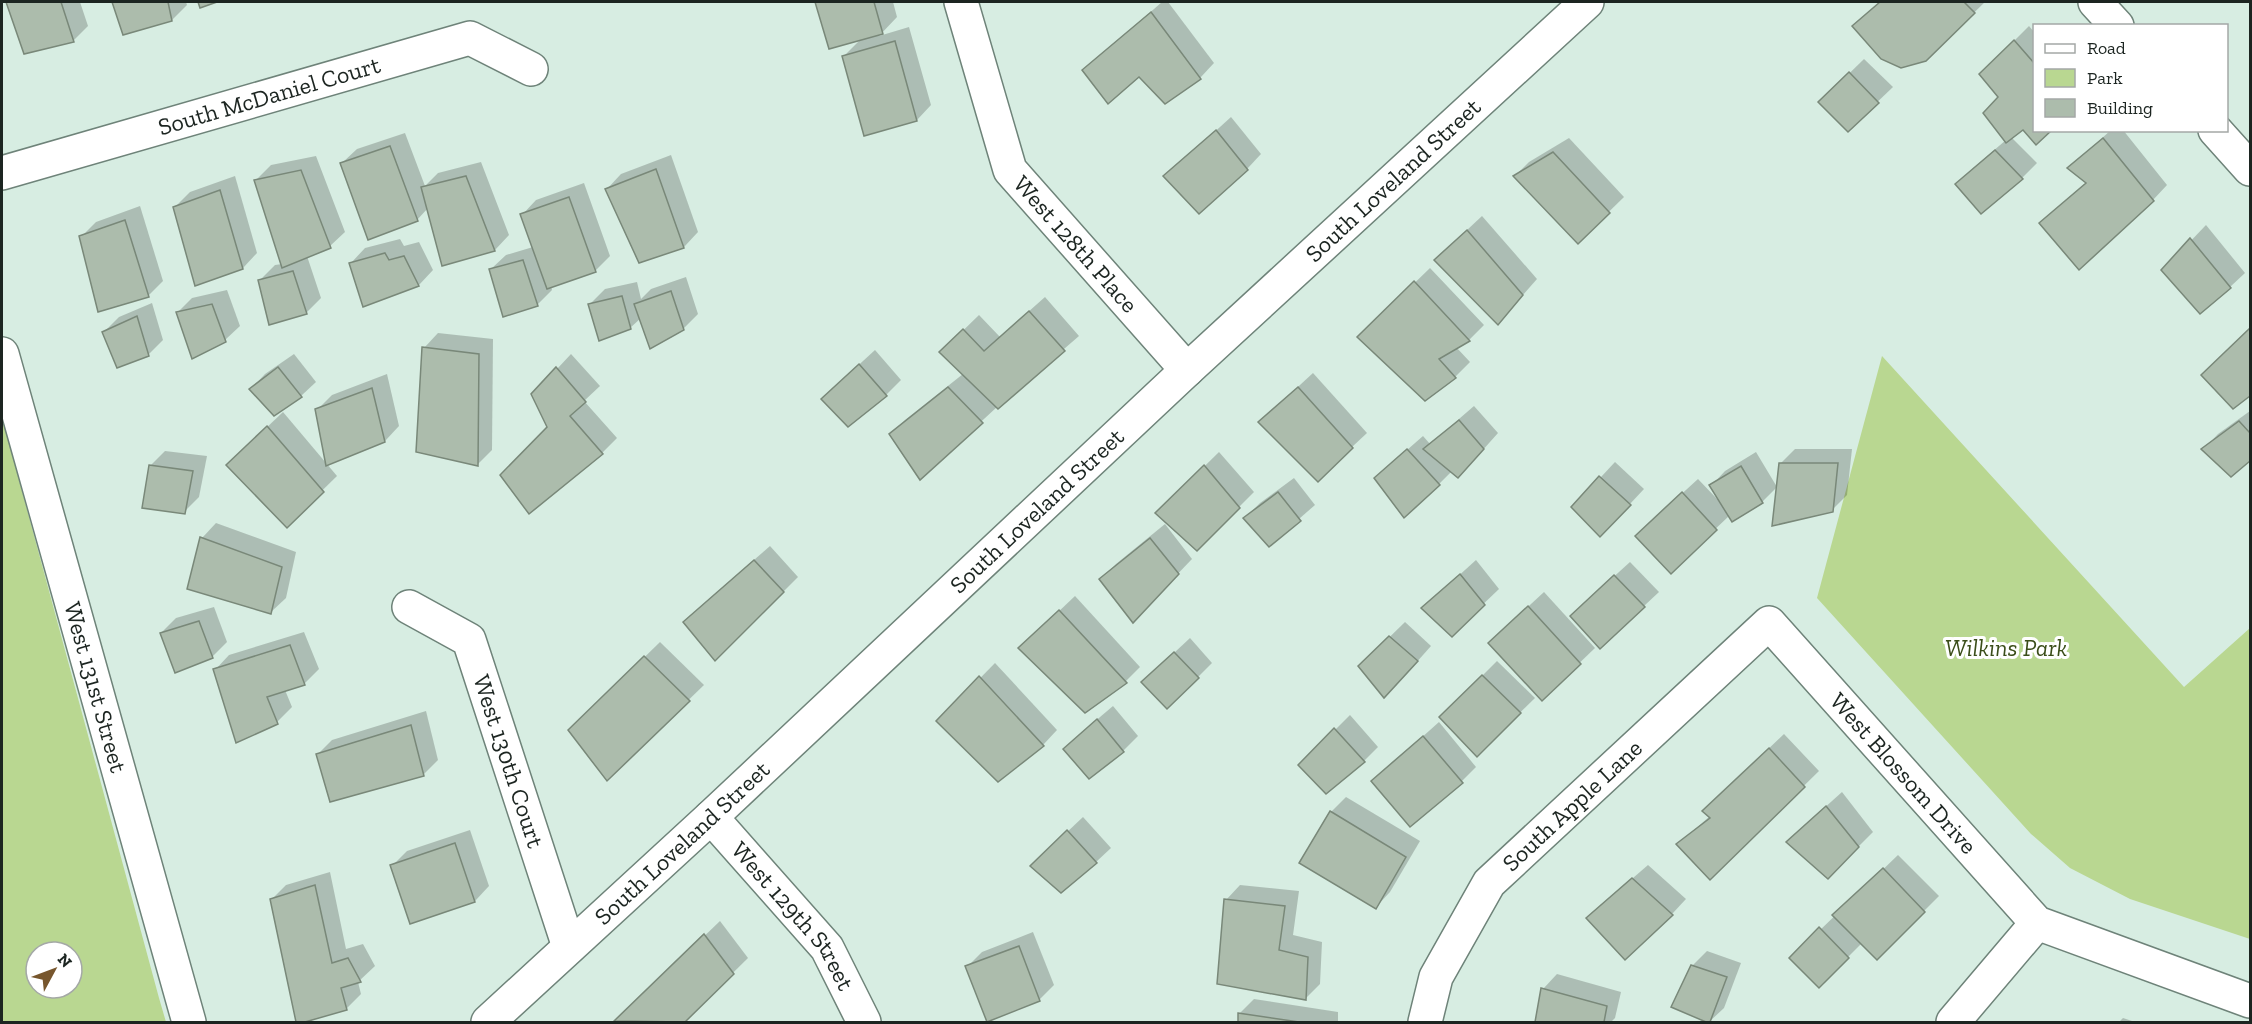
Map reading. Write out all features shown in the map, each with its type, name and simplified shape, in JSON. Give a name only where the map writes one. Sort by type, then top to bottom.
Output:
[{"type":"street","name":"West 128th Place","points":[[961,2],[1010,170],[1187,370]]},
{"type":"street","name":"South Loveland Street","points":[[488,1023],[1187,370],[1587,2]]},
{"type":"street","points":[[2095,2],[2116,24]]},
{"type":"street","name":"South McDaniel Court","points":[[2,173],[470,38],[531,69]]},
{"type":"street","points":[[2217,132],[2250,169]]},
{"type":"street","name":"West 131st Street","points":[[2,354],[189,1023]]},
{"type":"street","name":"West 130th Court","points":[[409,608],[469,640],[569,947]]},
{"type":"street","name":"West Blossom Drive","points":[[1769,623],[2037,923]]},
{"type":"street","name":"South Apple Lane","points":[[1425,1023],[1436,977],[1490,883],[1769,623]]},
{"type":"street","name":"West 129th Street","points":[[711,817],[826,948],[864,1023]]},
{"type":"street","points":[[1953,1023],[2037,923],[2250,1001]]},
{"type":"green space","name":"Wilkins Park","points":[[1882,356],[2184,687],[2250,628],[2250,939],[2130,899],[2070,868],[2031,834],[1817,598]]},
{"type":"green space","points":[[2,417],[159,998],[166,1022],[2,1022]]},
{"type":"building","points":[[6,2],[61,2],[74,42],[24,54]]},
{"type":"building","points":[[112,2],[168,2],[172,21],[123,35]]},
{"type":"building","points":[[198,2],[217,2],[200,8]]},
{"type":"building","points":[[815,2],[874,2],[883,34],[829,49]]},
{"type":"building","points":[[1880,2],[1964,2],[1975,13],[1926,61],[1901,68],[1881,59],[1852,26]]},
{"type":"building","points":[[1151,12],[1201,79],[1165,104],[1139,77],[1108,104],[1082,70]]},
{"type":"building","points":[[2014,40],[2033,62],[2033,132],[2050,132],[2036,145],[2023,130],[2006,143],[1983,113],[1998,97],[1979,74]]},
{"type":"building","points":[[895,41],[917,121],[864,136],[842,56]]},
{"type":"building","points":[[1849,72],[1879,103],[1848,132],[1818,102]]},
{"type":"building","points":[[1216,130],[1248,170],[1199,214],[1163,176]]},
{"type":"building","points":[[2103,138],[2154,201],[2079,270],[2039,223],[2086,183],[2067,168]]},
{"type":"building","points":[[390,146],[418,221],[368,240],[340,163]]},
{"type":"building","points":[[1995,150],[2023,179],[1981,214],[1955,184]]},
{"type":"building","points":[[1553,152],[1610,213],[1578,244],[1513,176]]},
{"type":"building","points":[[656,169],[684,248],[639,263],[605,189]]},
{"type":"building","points":[[301,170],[331,248],[282,268],[254,180]]},
{"type":"building","points":[[466,176],[495,251],[442,266],[421,187]]},
{"type":"building","points":[[220,190],[243,269],[195,286],[173,207]]},
{"type":"building","points":[[569,197],[596,272],[547,289],[520,214]]},
{"type":"building","points":[[125,220],[149,297],[98,312],[79,236]]},
{"type":"building","points":[[1467,230],[1523,295],[1498,325],[1434,260]]},
{"type":"building","points":[[2190,238],[2231,288],[2200,314],[2161,270]]},
{"type":"building","points":[[385,253],[389,260],[404,256],[419,286],[363,307],[349,263]]},
{"type":"building","points":[[523,260],[538,306],[503,317],[489,269]]},
{"type":"building","points":[[293,271],[307,314],[269,325],[258,280]]},
{"type":"building","points":[[1414,281],[1470,341],[1439,359],[1456,378],[1425,401],[1357,337]]},
{"type":"building","points":[[671,291],[684,330],[650,349],[634,304]]},
{"type":"building","points":[[622,296],[631,329],[599,341],[588,304]]},
{"type":"building","points":[[212,304],[226,342],[192,359],[176,312]]},
{"type":"building","points":[[1029,311],[1065,351],[998,409],[939,352],[963,329],[984,351]]},
{"type":"building","points":[[137,316],[149,356],[117,368],[102,332]]},
{"type":"building","points":[[2250,328],[2250,396],[2233,409],[2201,375]]},
{"type":"building","points":[[422,347],[479,354],[478,466],[416,452]]},
{"type":"building","points":[[859,364],[887,396],[848,427],[821,399]]},
{"type":"building","points":[[278,367],[302,397],[274,416],[249,389]]},
{"type":"building","points":[[556,367],[586,402],[570,416],[603,454],[529,514],[500,475],[547,427],[531,394]]},
{"type":"building","points":[[948,387],[983,423],[920,480],[889,434]]},
{"type":"building","points":[[1298,387],[1353,448],[1318,482],[1258,422]]},
{"type":"building","points":[[372,388],[385,442],[326,466],[315,409]]},
{"type":"building","points":[[1459,420],[1484,449],[1458,478],[1423,449]]},
{"type":"building","points":[[2239,421],[2250,433],[2250,461],[2231,477],[2201,449]]},
{"type":"building","points":[[267,426],[324,492],[287,528],[226,465]]},
{"type":"building","points":[[1407,449],[1440,485],[1404,518],[1374,478]]},
{"type":"building","points":[[1779,463],[1838,463],[1833,512],[1772,526]]},
{"type":"building","points":[[149,465],[193,471],[185,514],[142,508]]},
{"type":"building","points":[[1204,465],[1240,508],[1197,551],[1155,513]]},
{"type":"building","points":[[1741,466],[1763,503],[1732,522],[1709,485]]},
{"type":"building","points":[[1599,476],[1631,505],[1600,537],[1571,507]]},
{"type":"building","points":[[1278,492],[1301,521],[1269,547],[1243,518]]},
{"type":"building","points":[[1682,492],[1717,530],[1671,574],[1635,536]]},
{"type":"building","points":[[200,537],[282,567],[271,614],[187,589]]},
{"type":"building","points":[[1150,538],[1179,574],[1133,623],[1099,579]]},
{"type":"building","points":[[754,560],[784,592],[715,661],[683,622]]},
{"type":"building","points":[[1460,574],[1485,605],[1452,637],[1421,608]]},
{"type":"building","points":[[1614,575],[1645,607],[1600,649],[1570,616]]},
{"type":"building","points":[[1528,606],[1581,664],[1542,701],[1488,643]]},
{"type":"building","points":[[1059,610],[1127,683],[1085,713],[1018,648]]},
{"type":"building","points":[[199,621],[213,658],[175,673],[160,633]]},
{"type":"building","points":[[1389,636],[1418,661],[1384,698],[1358,666]]},
{"type":"building","points":[[290,645],[305,685],[267,697],[278,724],[236,743],[213,669]]},
{"type":"building","points":[[1174,652],[1199,678],[1167,709],[1141,682]]},
{"type":"building","points":[[644,656],[690,701],[607,781],[568,730]]},
{"type":"building","points":[[1482,675],[1521,713],[1477,757],[1439,717]]},
{"type":"building","points":[[979,676],[1044,746],[998,782],[936,721]]},
{"type":"building","points":[[1097,719],[1124,752],[1089,779],[1063,749]]},
{"type":"building","points":[[411,725],[424,776],[330,802],[316,754]]},
{"type":"building","points":[[1334,728],[1365,762],[1326,794],[1298,765]]},
{"type":"building","points":[[1423,736],[1463,783],[1410,827],[1371,781]]},
{"type":"building","points":[[1769,748],[1805,787],[1710,880],[1676,844],[1710,818],[1702,811]]},
{"type":"building","points":[[1826,806],[1859,847],[1828,879],[1786,842]]},
{"type":"building","points":[[1330,811],[1406,857],[1376,909],[1299,863]]},
{"type":"building","points":[[1067,830],[1097,863],[1061,893],[1030,866]]},
{"type":"building","points":[[455,843],[475,902],[410,924],[390,865]]},
{"type":"building","points":[[1883,868],[1925,912],[1877,960],[1832,915]]},
{"type":"building","points":[[1632,878],[1673,915],[1625,960],[1586,918]]},
{"type":"building","points":[[315,885],[332,963],[348,958],[361,982],[341,988],[347,1010],[305,1022],[296,1022],[270,899]]},
{"type":"building","points":[[1224,899],[1285,906],[1279,950],[1308,957],[1306,1000],[1217,984]]},
{"type":"building","points":[[1819,927],[1849,958],[1819,988],[1789,958]]},
{"type":"building","points":[[704,934],[734,974],[685,1022],[614,1021]]},
{"type":"building","points":[[1019,946],[1040,1001],[987,1022],[965,966]]},
{"type":"building","points":[[1691,965],[1727,977],[1710,1022],[1671,1007]]},
{"type":"building","points":[[1541,988],[1607,1006],[1604,1022],[1535,1022]]},
{"type":"building","points":[[1238,1013],[1299,1022],[1238,1022]]}]
